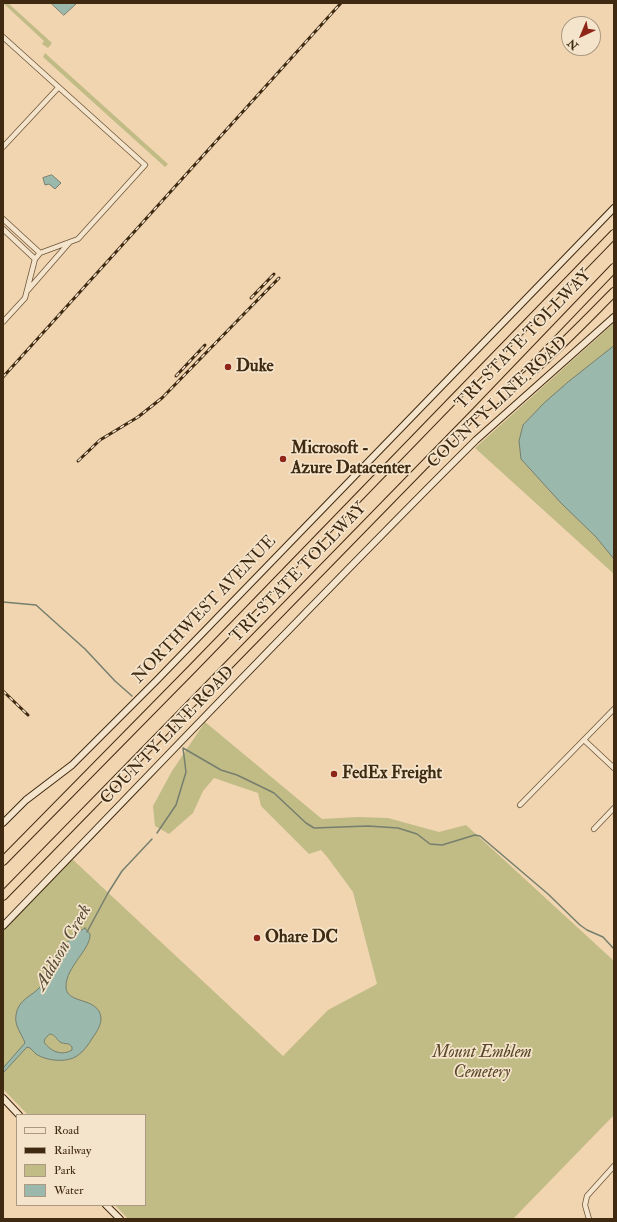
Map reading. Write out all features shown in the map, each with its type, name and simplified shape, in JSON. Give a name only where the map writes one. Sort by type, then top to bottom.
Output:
[{"type":"highway","name":"TRI-STATE TOLLWAY","points":[[3,861],[614,234]]},
{"type":"highway","name":"TRI-STATE TOLLWAY","points":[[3,896],[474,414],[614,268]]},
{"type":"highway","points":[[474,414],[510,391],[571,335],[614,292]]},
{"type":"street","points":[[3,36],[58,88],[145,165],[78,239],[40,253],[35,259],[25,298],[3,322]]},
{"type":"street","points":[[3,147],[58,88]]},
{"type":"street","name":"NORTHWEST AVENUE","points":[[3,823],[26,800],[72,765],[152,685],[614,208]]},
{"type":"street","points":[[3,219],[40,253]]},
{"type":"street","points":[[3,230],[35,259]]},
{"type":"street","points":[[26,291],[71,242]]},
{"type":"street","name":"COUNTY LINE ROAD","points":[[3,926],[468,448],[614,318]]},
{"type":"street","points":[[520,805],[614,709]]},
{"type":"street","points":[[584,740],[614,768]]},
{"type":"street","points":[[594,828],[614,808]]},
{"type":"street","points":[[3,1098],[18,1114]]},
{"type":"street","points":[[589,1219],[585,1205],[587,1196],[614,1166]]},
{"type":"street","points":[[107,1206],[120,1219]]},
{"type":"green space","points":[[3,3],[8,3],[52,43],[48,48],[42,44],[44,41]]},
{"type":"green space","points":[[45,53],[168,164],[165,167],[43,57]]},
{"type":"green space","points":[[614,323],[614,574],[475,448]]},
{"type":"green space","name":"Mount Emblem Cemetery","points":[[205,722],[322,819],[357,817],[388,818],[439,832],[466,825],[614,961],[614,1115],[513,1219],[128,1219],[116,1206],[146,1206],[146,1114],[27,1114],[3,1089],[3,929],[71,858],[283,1056],[328,1010],[377,984],[353,892],[321,850],[309,854],[261,806],[258,793],[214,778],[203,791],[193,813],[169,834],[155,826],[153,806],[172,771]]},
{"type":"water","points":[[51,3],[77,3],[64,15]]},
{"type":"water","points":[[52,175],[61,183],[55,189],[49,184],[45,185],[43,178]]},
{"type":"water","points":[[614,346],[614,559],[596,537],[561,503],[521,459],[519,441],[523,425],[544,403]]},
{"type":"water","points":[[85,928],[90,934],[89,940],[87,946],[74,965],[67,979],[67,992],[76,999],[95,1006],[99,1011],[101,1018],[100,1026],[84,1050],[73,1058],[68,1060],[51,1060],[36,1054],[27,1047],[3,1073],[3,1068],[25,1043],[16,1023],[17,1010],[23,1001],[41,986],[60,951],[73,936]],"holes":[[[50,1034],[55,1036],[60,1042],[71,1045],[72,1050],[64,1053],[53,1051],[44,1042]]]},
{"type":"waterway","name":"Addison Creek","points":[[3,602],[36,605],[85,649],[115,681],[132,696]]},
{"type":"waterway","points":[[183,748],[221,770],[237,775],[274,793],[306,823],[314,828],[368,826],[398,828],[417,834],[430,844],[442,845],[475,835],[480,836],[548,894],[580,925],[603,937],[614,949]]},
{"type":"waterway","name":"Addison Creek","points":[[157,833],[176,805],[186,772],[183,748]]},
{"type":"waterway","name":"Addison Creek","points":[[87,932],[122,871],[152,839]]},
{"type":"railway","points":[[3,377],[341,3]]},
{"type":"railway","points":[[251,298],[274,274]]},
{"type":"railway","points":[[78,461],[100,440],[138,417],[162,398],[279,278]]},
{"type":"railway","points":[[176,376],[205,345]]},
{"type":"railway","points":[[3,691],[28,715]]},
{"type":"place","name":"Duke","points":[[228,367]]},
{"type":"place","name":"Microsoft - Azure Datacenter","points":[[283,459]]},
{"type":"place","name":"FedEx Freight","points":[[334,774]]},
{"type":"place","name":"Ohare DC","points":[[257,938]]}]
